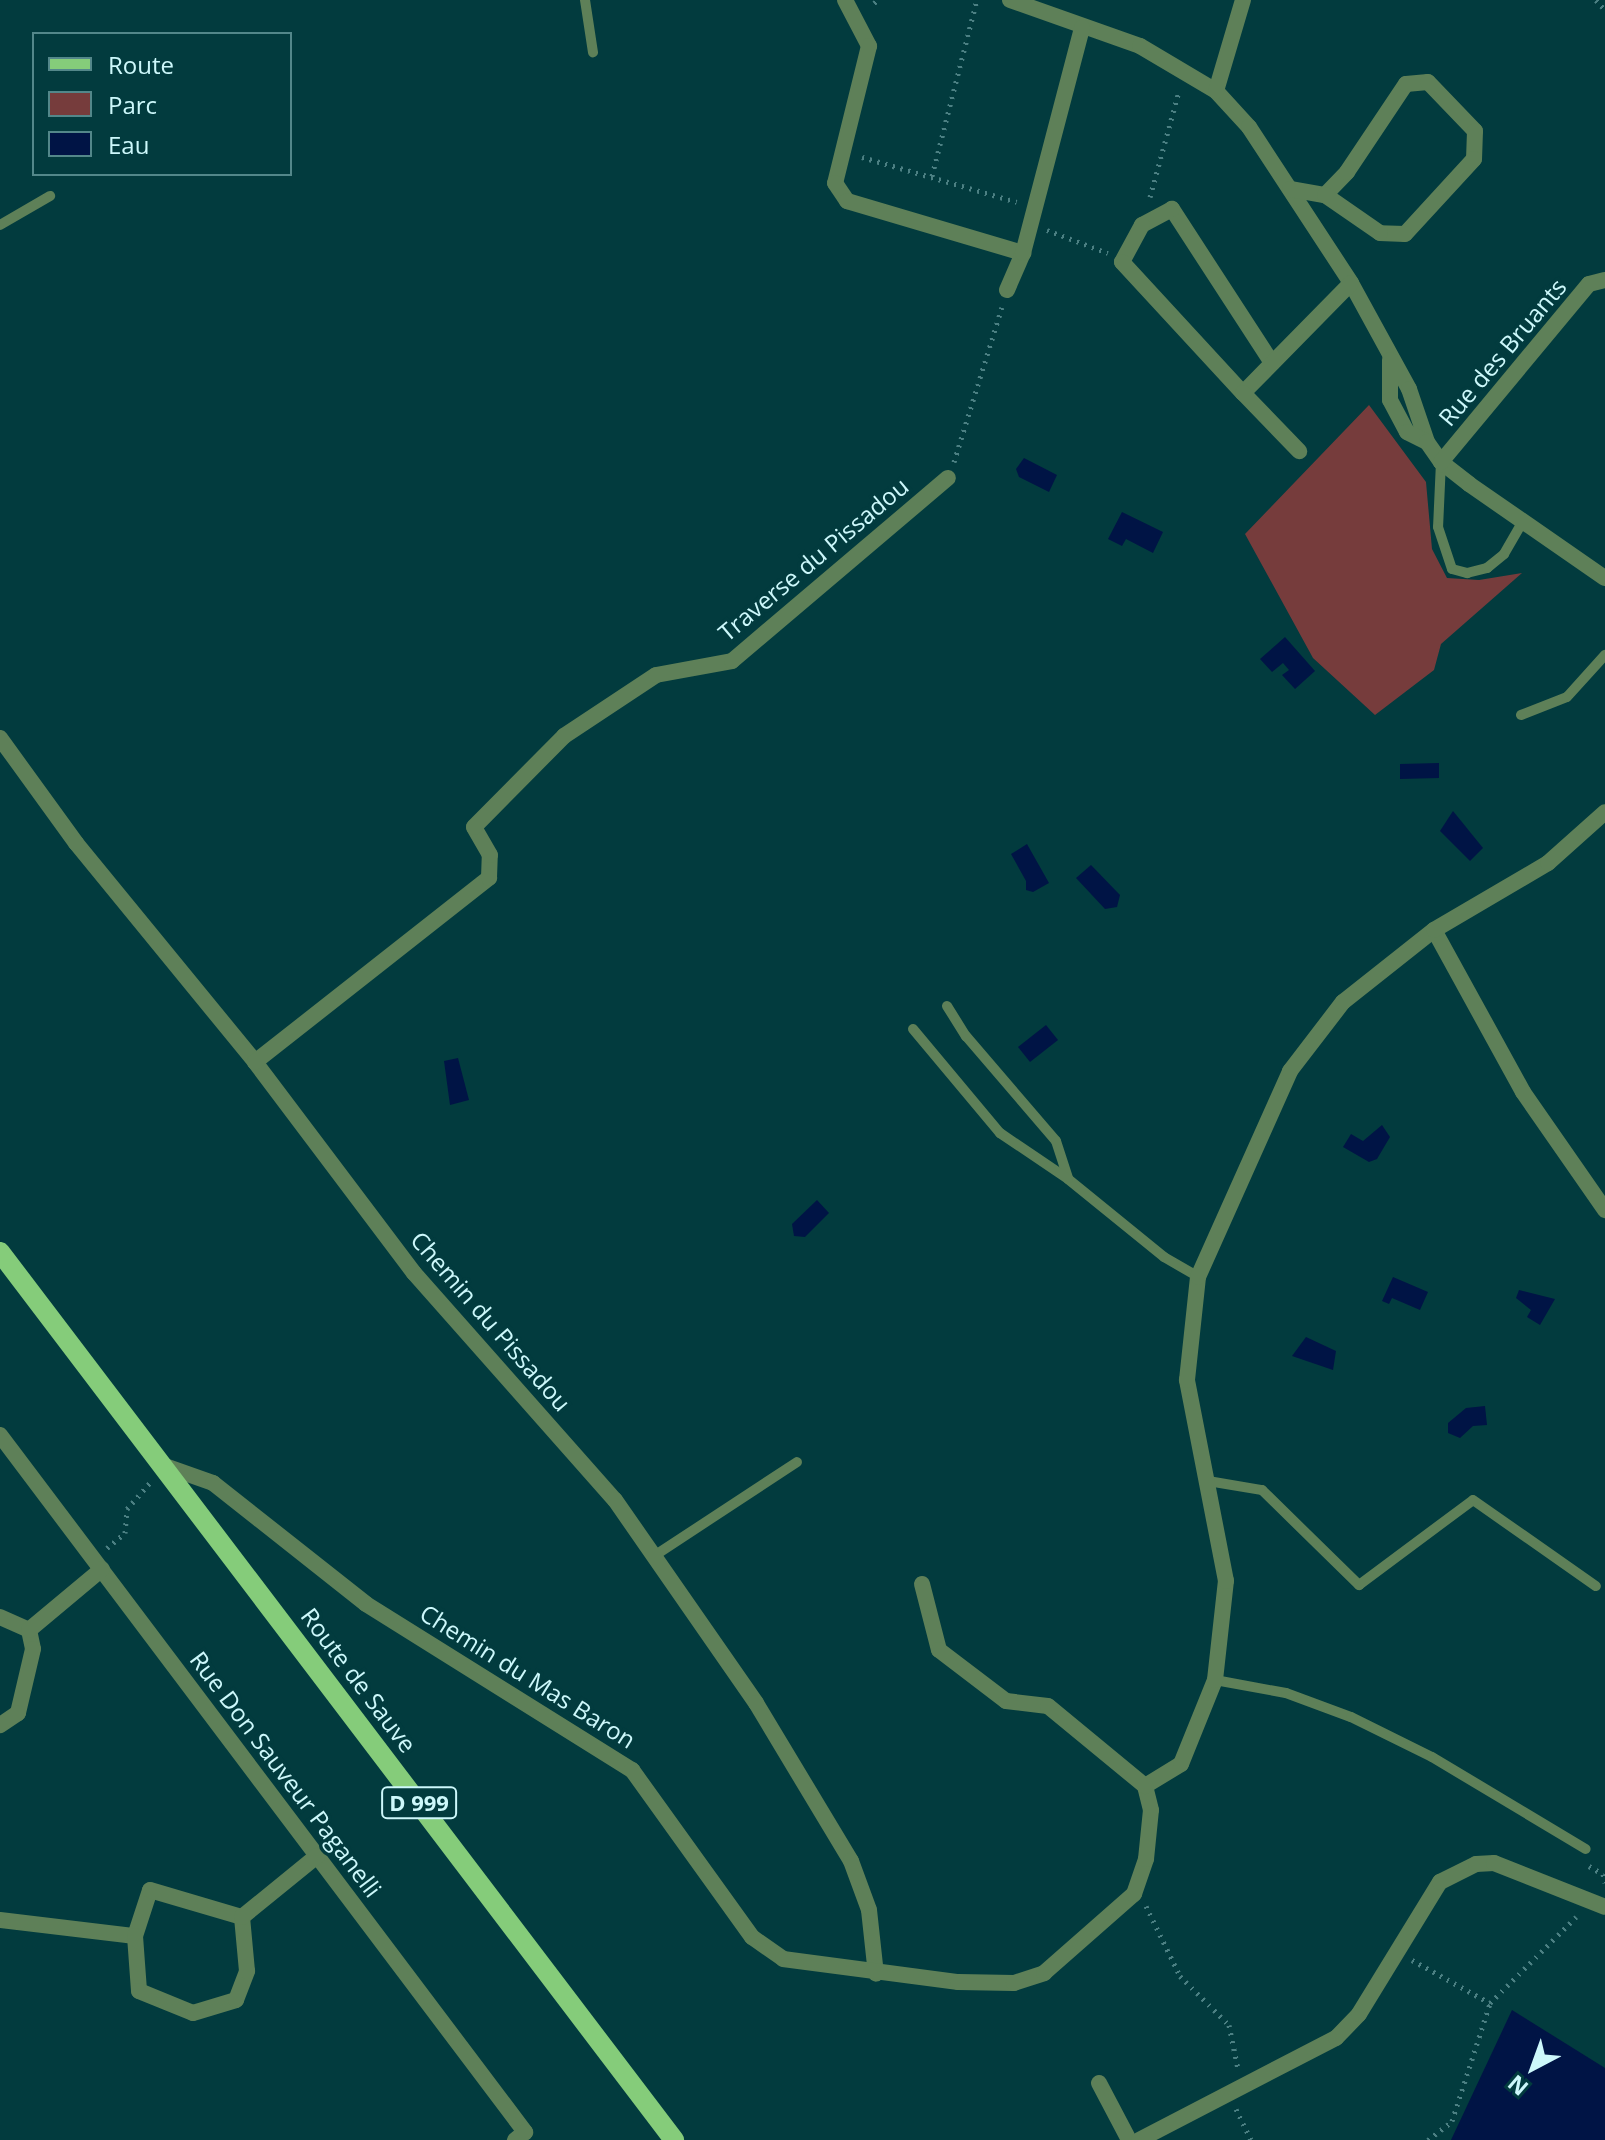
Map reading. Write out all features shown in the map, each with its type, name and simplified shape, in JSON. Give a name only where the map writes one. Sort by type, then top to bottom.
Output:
[{"type":"main road","name":"Route de Sauve","points":[[0,1252],[674,2140]]},
{"type":"street","points":[[845,0],[869,46],[835,183],[847,201],[1023,253]]},
{"type":"street","points":[[1010,0],[1140,46],[1185,68],[1216,91],[1249,127],[1351,283],[1390,358],[1390,400],[1407,432],[1427,442],[1441,462],[1605,578]]},
{"type":"street","points":[[1216,91],[1243,0]]},
{"type":"street","points":[[1007,290],[1023,253],[1082,28]]},
{"type":"street","points":[[1290,189],[1325,195],[1380,233],[1405,234],[1474,159],[1475,131],[1428,82],[1406,84],[1347,172],[1325,195]]},
{"type":"street","points":[[1272,363],[1172,209],[1142,225],[1122,262],[1299,451]]},
{"type":"street","name":"Rue des Bruants","points":[[1441,462],[1589,284],[1605,280]]},
{"type":"street","points":[[1243,393],[1351,283]]},
{"type":"street","name":"Traverse du Pissadou","points":[[255,1062],[489,878],[490,855],[474,827],[564,736],[656,675],[732,661],[948,478]]},
{"type":"street","name":"Chemin du Pissadou","points":[[0,738],[76,843],[255,1062],[414,1273],[615,1500],[756,1703],[851,1861],[869,1910],[876,1974]]},
{"type":"street","points":[[1145,1786],[1181,1764],[1215,1680],[1226,1581],[1187,1380],[1198,1277],[1290,1071],[1343,1002],[1434,930],[1548,863],[1605,812]]},
{"type":"street","points":[[1434,930],[1523,1092],[1605,1210]]},
{"type":"street","name":"Rue Don Sauveur Paganelli","points":[[0,1435],[525,2132],[515,2140]]},
{"type":"street","name":"Chemin du Mas Baron","points":[[165,1466],[213,1483],[366,1604],[632,1770],[752,1937],[783,1959],[876,1974],[1014,1983],[1044,1973],[1134,1894]]},
{"type":"street","points":[[29,1630],[98,1564]]},
{"type":"street","points":[[922,1584],[939,1650],[1006,1701],[1048,1706],[1145,1786],[1150,1822],[1134,1894]]},
{"type":"street","points":[[0,1617],[29,1630]]},
{"type":"street","points":[[0,1725],[18,1713],[33,1649],[29,1630]]},
{"type":"street","points":[[242,1917],[317,1856]]},
{"type":"street","points":[[1139,2140],[1336,2038],[1359,2014],[1440,1882],[1476,1864],[1494,1863],[1605,1907]]},
{"type":"street","points":[[150,1890],[242,1917],[247,1971],[236,2000],[193,2013],[139,1991],[135,1936],[150,1890]]},
{"type":"street","points":[[0,1920],[135,1936]]},
{"type":"street","points":[[1099,2083],[1129,2140]]},
{"type":"lane","points":[[585,0],[593,52]]},
{"type":"lane","points":[[0,225],[50,196]]},
{"type":"lane","points":[[1441,462],[1438,527],[1452,569],[1467,573],[1487,568],[1504,554],[1523,521]]},
{"type":"lane","points":[[1521,715],[1567,697],[1605,655]]},
{"type":"lane","points":[[947,1006],[966,1036],[1056,1141],[1068,1179]]},
{"type":"lane","points":[[913,1029],[1000,1133],[1068,1179],[1164,1257],[1198,1277]]},
{"type":"lane","points":[[654,1556],[797,1462]]},
{"type":"lane","points":[[1208,1481],[1262,1490],[1359,1585],[1473,1500],[1596,1586]]},
{"type":"lane","points":[[1215,1680],[1286,1693],[1351,1717],[1432,1757],[1586,1849]]},
{"type":"path","points":[[932,176],[977,0]]},
{"type":"path","points":[[1596,0],[1605,10]]},
{"type":"path","points":[[1142,225],[1185,68]]},
{"type":"path","points":[[853,155],[1023,204]]},
{"type":"path","points":[[1031,225],[1093,244],[1122,262]]},
{"type":"path","points":[[948,478],[997,325]]},
{"type":"path","points":[[98,1564],[125,1533],[127,1509],[165,1466]]},
{"type":"path","points":[[1586,1849],[1588,1865],[1603,1874],[1605,1883]]},
{"type":"path","points":[[1134,1894],[1155,1915],[1180,1976],[1229,2025],[1240,2071],[1233,2091],[1238,2118],[1251,2140]]},
{"type":"path","points":[[1428,2140],[1452,2121],[1490,2003],[1576,1917]]},
{"type":"path","points":[[1397,1952],[1490,2003]]},
{"type":"green space","points":[[1369,405],[1426,482],[1432,549],[1447,578],[1479,580],[1522,573],[1441,644],[1434,670],[1375,715],[1313,658],[1245,534]]},
{"type":"water","points":[[1024,458],[1057,475],[1049,492],[1019,477],[1016,469]]},
{"type":"water","points":[[1122,512],[1163,532],[1153,553],[1126,539],[1122,546],[1108,539]]},
{"type":"water","points":[[1285,637],[1315,671],[1295,689],[1282,675],[1289,670],[1283,663],[1272,672],[1260,659]]},
{"type":"water","points":[[1439,763],[1439,778],[1400,779],[1400,764]]},
{"type":"water","points":[[1453,811],[1483,848],[1470,861],[1440,831]]},
{"type":"water","points":[[1027,844],[1049,883],[1033,892],[1026,890],[1026,881],[1011,854]]},
{"type":"water","points":[[1091,865],[1120,895],[1117,907],[1105,909],[1076,878]]},
{"type":"water","points":[[1046,1025],[1058,1040],[1030,1062],[1018,1047]]},
{"type":"water","points":[[458,1058],[469,1100],[450,1105],[444,1061]]},
{"type":"water","points":[[1382,1125],[1390,1137],[1377,1159],[1369,1162],[1343,1147],[1351,1134],[1363,1141]]},
{"type":"water","points":[[817,1200],[829,1213],[805,1237],[794,1236],[792,1224]]},
{"type":"water","points":[[1393,1277],[1428,1292],[1420,1310],[1392,1298],[1389,1304],[1382,1301]]},
{"type":"water","points":[[1519,1290],[1555,1299],[1540,1325],[1527,1317],[1531,1310],[1516,1298]]},
{"type":"water","points":[[1306,1337],[1336,1351],[1333,1370],[1292,1356]]},
{"type":"water","points":[[1485,1406],[1487,1425],[1473,1426],[1460,1438],[1448,1433],[1448,1423],[1466,1408]]},
{"type":"water","points":[[1512,2010],[1605,2068],[1605,2140],[1451,2140]]}]
